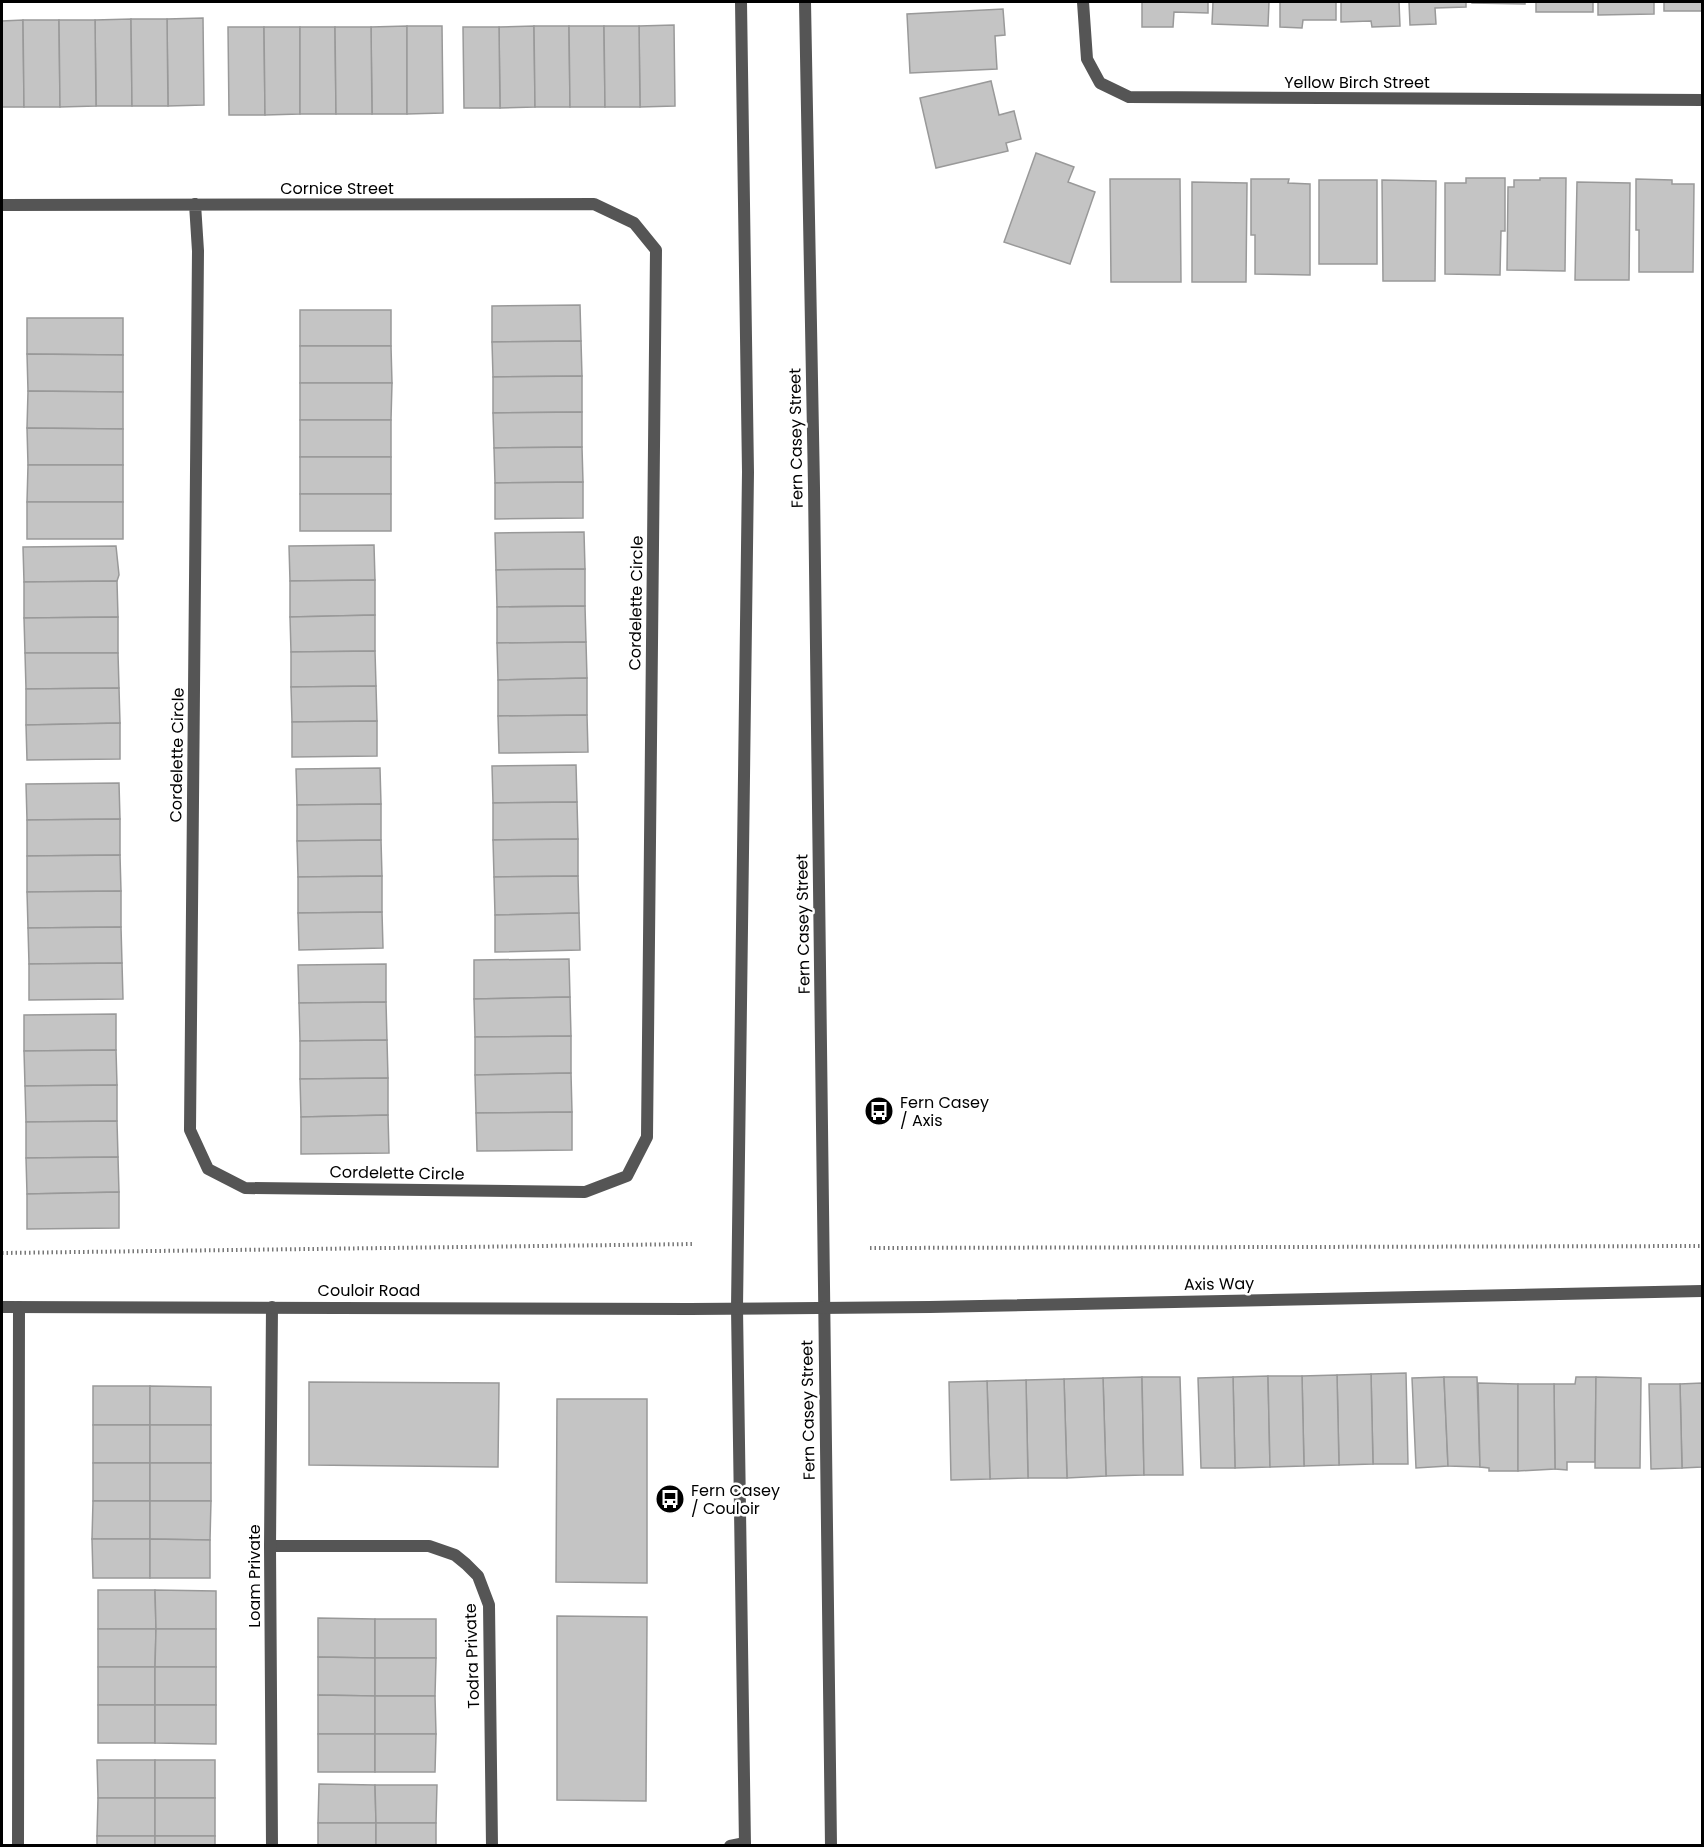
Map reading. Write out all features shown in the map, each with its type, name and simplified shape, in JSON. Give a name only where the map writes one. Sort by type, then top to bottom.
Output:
[{"type":"street","points":[[730,1845],[745,1844],[737,1308],[748,472],[741,2]]},
{"type":"street","name":"Fern Casey Street","points":[[805,2],[814,475],[831,1845]]},
{"type":"street","name":"Yellow Birch Street","points":[[1083,2],[1087,59],[1100,84],[1129,97],[1702,100]]},
{"type":"street","name":"Cordelette Circle","points":[[195,204],[198,263],[190,1130],[208,1169],[245,1188],[585,1192],[627,1176],[647,1137],[657,250]]},
{"type":"street","name":"Cornice Street","points":[[2,205],[594,204],[634,223],[657,250]]},
{"type":"street","name":"Axis Way","points":[[737,1308],[930,1307],[1702,1291]]},
{"type":"street","name":"Loam Private","points":[[272,1306],[270,1546],[272,1845]]},
{"type":"street","name":"Couloir Road","points":[[2,1307],[737,1308]]},
{"type":"street","points":[[18,1845],[19,1307]]},
{"type":"street","name":"Todra Private","points":[[270,1546],[429,1546],[455,1555],[478,1576],[489,1605],[492,1845]]},
{"type":"path","points":[[2,1253],[693,1244]]},
{"type":"path","points":[[870,1248],[1702,1246]]},
{"type":"building","points":[[1142,2],[1208,2],[1208,13],[1174,12],[1173,27],[1142,27]]},
{"type":"building","points":[[1213,2],[1269,2],[1268,26],[1212,24]]},
{"type":"building","points":[[1280,2],[1336,2],[1336,20],[1303,20],[1302,28],[1280,27]]},
{"type":"building","points":[[1341,2],[1399,2],[1400,26],[1372,27],[1371,21],[1341,22]]},
{"type":"building","points":[[1409,2],[1466,2],[1466,7],[1435,8],[1436,24],[1410,25]]},
{"type":"building","points":[[1525,2],[1525,4],[1472,3]]},
{"type":"building","points":[[1536,2],[1593,2],[1593,12],[1536,12]]},
{"type":"building","points":[[1598,2],[1654,2],[1654,14],[1598,15]]},
{"type":"building","points":[[1664,2],[1702,2],[1702,11],[1664,11]]},
{"type":"building","points":[[1003,9],[1005,35],[995,36],[997,69],[910,73],[907,14]]},
{"type":"building","points":[[203,18],[204,105],[168,106],[167,19]]},
{"type":"building","points":[[131,19],[132,106],[96,106],[95,20]]},
{"type":"building","points":[[131,19],[167,19],[168,106],[132,106]]},
{"type":"building","points":[[23,20],[24,107],[2,107],[2,21]]},
{"type":"building","points":[[23,20],[59,20],[60,107],[24,107]]},
{"type":"building","points":[[59,20],[95,20],[96,106],[60,107]]},
{"type":"building","points":[[674,25],[675,106],[640,107],[639,26]]},
{"type":"building","points":[[407,26],[407,114],[372,114],[371,27]]},
{"type":"building","points":[[407,26],[442,26],[443,113],[407,114]]},
{"type":"building","points":[[534,26],[535,107],[500,108],[499,27]]},
{"type":"building","points":[[534,26],[569,26],[570,107],[535,107]]},
{"type":"building","points":[[569,26],[604,26],[605,107],[570,107]]},
{"type":"building","points":[[604,26],[639,26],[640,107],[605,107]]},
{"type":"building","points":[[228,27],[264,27],[265,115],[229,115]]},
{"type":"building","points":[[264,27],[300,27],[300,114],[265,115]]},
{"type":"building","points":[[300,27],[335,27],[336,114],[300,114]]},
{"type":"building","points":[[335,27],[371,27],[372,114],[336,114]]},
{"type":"building","points":[[463,27],[499,27],[500,108],[464,108]]},
{"type":"building","points":[[991,81],[999,115],[1014,111],[1021,139],[1006,143],[1008,151],[936,168],[920,98]]},
{"type":"building","points":[[1036,153],[1074,167],[1068,182],[1095,192],[1070,264],[1004,242]]},
{"type":"building","points":[[1466,178],[1505,178],[1505,231],[1501,231],[1500,275],[1445,274],[1445,183],[1466,183]]},
{"type":"building","points":[[1540,178],[1566,178],[1565,271],[1507,270],[1508,187],[1514,187],[1514,180],[1540,180]]},
{"type":"building","points":[[1110,179],[1180,179],[1181,282],[1111,282]]},
{"type":"building","points":[[1251,179],[1289,179],[1288,183],[1310,184],[1310,275],[1255,274],[1255,235],[1251,235]]},
{"type":"building","points":[[1636,179],[1672,180],[1672,184],[1694,184],[1693,272],[1639,272]]},
{"type":"building","points":[[1319,180],[1377,180],[1377,264],[1319,264]]},
{"type":"building","points":[[1382,180],[1436,181],[1435,281],[1383,281]]},
{"type":"building","points":[[1192,182],[1247,183],[1246,282],[1192,282]]},
{"type":"building","points":[[1577,182],[1630,183],[1629,280],[1575,280]]},
{"type":"building","points":[[580,305],[581,341],[492,342],[492,306]]},
{"type":"building","points":[[300,310],[391,310],[391,346],[300,346]]},
{"type":"building","points":[[27,318],[123,318],[123,355],[27,354]]},
{"type":"building","points":[[581,341],[582,376],[493,377],[492,342]]},
{"type":"building","points":[[300,346],[391,346],[392,383],[300,383]]},
{"type":"building","points":[[27,354],[123,355],[123,392],[28,391]]},
{"type":"building","points":[[582,376],[582,412],[493,413],[493,377]]},
{"type":"building","points":[[300,383],[392,383],[391,420],[300,420]]},
{"type":"building","points":[[28,391],[123,392],[123,429],[27,428]]},
{"type":"building","points":[[582,412],[582,447],[494,448],[493,413]]},
{"type":"building","points":[[300,420],[391,420],[391,457],[300,457]]},
{"type":"building","points":[[27,428],[123,429],[123,465],[28,465]]},
{"type":"building","points":[[582,447],[583,482],[495,483],[494,448]]},
{"type":"building","points":[[300,457],[391,457],[391,494],[300,494]]},
{"type":"building","points":[[28,465],[123,465],[123,502],[27,502]]},
{"type":"building","points":[[583,482],[583,518],[495,519],[495,483]]},
{"type":"building","points":[[300,494],[391,494],[391,531],[300,531]]},
{"type":"building","points":[[27,502],[123,502],[123,539],[27,539]]},
{"type":"building","points":[[584,532],[585,569],[496,570],[495,533]]},
{"type":"building","points":[[374,545],[375,580],[290,581],[289,546]]},
{"type":"building","points":[[116,546],[119,575],[117,581],[24,582],[23,547]]},
{"type":"building","points":[[585,569],[585,606],[497,607],[496,570]]},
{"type":"building","points":[[375,580],[375,615],[290,617],[290,581]]},
{"type":"building","points":[[117,581],[118,617],[24,618],[24,582]]},
{"type":"building","points":[[585,606],[586,642],[497,643],[497,607]]},
{"type":"building","points":[[375,615],[375,651],[291,652],[290,617]]},
{"type":"building","points":[[118,617],[118,653],[25,653],[24,618]]},
{"type":"building","points":[[586,642],[587,678],[498,680],[497,643]]},
{"type":"building","points":[[375,651],[376,686],[291,687],[291,652]]},
{"type":"building","points":[[25,653],[118,653],[119,688],[26,689]]},
{"type":"building","points":[[587,678],[587,715],[498,716],[498,680]]},
{"type":"building","points":[[376,686],[377,721],[292,722],[291,687]]},
{"type":"building","points":[[119,688],[120,723],[26,725],[26,689]]},
{"type":"building","points":[[587,715],[588,752],[499,753],[498,716]]},
{"type":"building","points":[[377,721],[377,756],[292,757],[292,722]]},
{"type":"building","points":[[120,723],[120,759],[27,760],[26,725]]},
{"type":"building","points":[[576,765],[577,802],[493,803],[492,766]]},
{"type":"building","points":[[380,768],[381,804],[297,805],[296,769]]},
{"type":"building","points":[[119,783],[120,819],[27,820],[26,784]]},
{"type":"building","points":[[577,802],[578,839],[493,840],[493,803]]},
{"type":"building","points":[[381,804],[381,840],[297,841],[297,805]]},
{"type":"building","points":[[120,819],[120,855],[27,856],[27,820]]},
{"type":"building","points":[[578,839],[578,876],[494,877],[493,840]]},
{"type":"building","points":[[381,840],[382,876],[298,877],[297,841]]},
{"type":"building","points":[[120,855],[121,891],[27,892],[27,856]]},
{"type":"building","points":[[382,876],[382,912],[298,913],[298,877]]},
{"type":"building","points":[[578,876],[579,913],[495,915],[494,877]]},
{"type":"building","points":[[121,891],[121,927],[28,928],[27,892]]},
{"type":"building","points":[[382,912],[383,948],[299,950],[298,913]]},
{"type":"building","points":[[579,913],[580,950],[495,952],[495,915]]},
{"type":"building","points":[[121,927],[122,963],[29,964],[28,928]]},
{"type":"building","points":[[569,959],[570,997],[474,999],[474,960]]},
{"type":"building","points":[[122,963],[123,999],[29,1000],[29,964]]},
{"type":"building","points":[[386,964],[386,1002],[299,1003],[298,965]]},
{"type":"building","points":[[570,997],[571,1036],[475,1037],[474,999]]},
{"type":"building","points":[[386,1002],[387,1040],[300,1041],[299,1003]]},
{"type":"building","points":[[116,1014],[116,1050],[24,1051],[24,1015]]},
{"type":"building","points":[[571,1036],[571,1073],[475,1075],[475,1037]]},
{"type":"building","points":[[387,1040],[388,1078],[300,1079],[300,1041]]},
{"type":"building","points":[[116,1050],[117,1085],[25,1086],[24,1051]]},
{"type":"building","points":[[571,1073],[572,1112],[476,1113],[475,1075]]},
{"type":"building","points":[[388,1078],[388,1115],[301,1117],[300,1079]]},
{"type":"building","points":[[117,1085],[117,1121],[26,1122],[25,1086]]},
{"type":"building","points":[[572,1112],[572,1150],[477,1151],[476,1113]]},
{"type":"building","points":[[388,1115],[389,1153],[301,1154],[301,1117]]},
{"type":"building","points":[[117,1121],[118,1157],[26,1158],[26,1122]]},
{"type":"building","points":[[118,1157],[119,1192],[27,1194],[26,1158]]},
{"type":"building","points":[[119,1192],[119,1228],[27,1229],[27,1194]]},
{"type":"building","points":[[1406,1373],[1408,1464],[1373,1464],[1371,1374]]},
{"type":"building","points":[[1371,1374],[1373,1464],[1339,1465],[1337,1375]]},
{"type":"building","points":[[1337,1375],[1339,1465],[1304,1466],[1302,1376]]},
{"type":"building","points":[[1268,1376],[1270,1467],[1235,1468],[1233,1377]]},
{"type":"building","points":[[1268,1376],[1302,1376],[1304,1466],[1270,1467]]},
{"type":"building","points":[[1142,1377],[1144,1475],[1106,1476],[1103,1378]]},
{"type":"building","points":[[1142,1377],[1180,1377],[1183,1475],[1144,1475]]},
{"type":"building","points":[[1233,1377],[1235,1468],[1201,1468],[1198,1378]]},
{"type":"building","points":[[1444,1377],[1448,1466],[1416,1468],[1412,1378]]},
{"type":"building","points":[[1444,1377],[1477,1377],[1480,1467],[1448,1466]]},
{"type":"building","points":[[1576,1377],[1596,1377],[1595,1462],[1567,1462],[1567,1470],[1555,1469],[1554,1384],[1575,1384]]},
{"type":"building","points":[[1596,1377],[1641,1378],[1640,1468],[1595,1468]]},
{"type":"building","points":[[1103,1378],[1106,1476],[1067,1478],[1064,1379]]},
{"type":"building","points":[[1064,1379],[1067,1478],[1028,1478],[1026,1380]]},
{"type":"building","points":[[1026,1380],[1028,1478],[990,1479],[987,1381]]},
{"type":"building","points":[[987,1381],[990,1479],[951,1480],[949,1382]]},
{"type":"building","points":[[309,1382],[499,1383],[498,1467],[309,1465]]},
{"type":"building","points":[[1478,1383],[1518,1384],[1518,1471],[1489,1471],[1489,1468],[1480,1467]]},
{"type":"building","points":[[1702,1383],[1702,1467],[1682,1468],[1680,1384]]},
{"type":"building","points":[[1518,1384],[1554,1384],[1555,1469],[1518,1471]]},
{"type":"building","points":[[1649,1384],[1680,1384],[1682,1468],[1651,1469]]},
{"type":"building","points":[[93,1386],[150,1386],[150,1425],[93,1425]]},
{"type":"building","points":[[150,1386],[211,1387],[211,1425],[150,1425]]},
{"type":"building","points":[[557,1399],[647,1399],[647,1583],[556,1582]]},
{"type":"building","points":[[93,1425],[150,1425],[150,1463],[93,1463]]},
{"type":"building","points":[[150,1425],[211,1425],[211,1463],[150,1463]]},
{"type":"building","points":[[93,1463],[150,1463],[150,1501],[93,1501]]},
{"type":"building","points":[[150,1463],[211,1463],[211,1501],[150,1501]]},
{"type":"building","points":[[93,1501],[150,1501],[150,1539],[92,1539]]},
{"type":"building","points":[[150,1501],[211,1501],[210,1540],[150,1539]]},
{"type":"building","points":[[92,1539],[150,1539],[150,1578],[93,1578]]},
{"type":"building","points":[[150,1539],[210,1540],[210,1578],[150,1578]]},
{"type":"building","points":[[98,1590],[155,1590],[156,1629],[98,1629]]},
{"type":"building","points":[[155,1590],[216,1591],[216,1629],[156,1629]]},
{"type":"building","points":[[557,1616],[647,1617],[646,1801],[557,1800]]},
{"type":"building","points":[[318,1618],[375,1619],[375,1658],[318,1657]]},
{"type":"building","points":[[375,1619],[436,1619],[436,1658],[375,1658]]},
{"type":"building","points":[[98,1629],[156,1629],[155,1667],[98,1667]]},
{"type":"building","points":[[156,1629],[216,1629],[216,1667],[155,1667]]},
{"type":"building","points":[[318,1657],[375,1658],[375,1696],[318,1695]]},
{"type":"building","points":[[375,1658],[436,1658],[435,1696],[375,1696]]},
{"type":"building","points":[[98,1667],[155,1667],[155,1705],[98,1705]]},
{"type":"building","points":[[155,1667],[216,1667],[216,1705],[155,1705]]},
{"type":"building","points":[[318,1695],[375,1696],[375,1734],[318,1734]]},
{"type":"building","points":[[375,1696],[435,1696],[436,1734],[375,1734]]},
{"type":"building","points":[[98,1705],[155,1705],[155,1743],[98,1743]]},
{"type":"building","points":[[155,1705],[216,1705],[216,1744],[155,1743]]},
{"type":"building","points":[[318,1734],[375,1734],[375,1772],[318,1772]]},
{"type":"building","points":[[375,1734],[436,1734],[435,1772],[375,1772]]},
{"type":"building","points":[[97,1760],[155,1760],[155,1798],[98,1798]]},
{"type":"building","points":[[155,1760],[215,1760],[215,1798],[155,1798]]},
{"type":"building","points":[[319,1784],[375,1785],[376,1823],[318,1823]]},
{"type":"building","points":[[375,1785],[437,1785],[436,1823],[376,1823]]},
{"type":"building","points":[[98,1798],[155,1798],[155,1836],[97,1836]]},
{"type":"building","points":[[155,1798],[215,1798],[215,1836],[155,1836]]},
{"type":"building","points":[[318,1823],[376,1823],[376,1846],[318,1846]]},
{"type":"building","points":[[376,1823],[436,1823],[436,1846],[376,1846]]},
{"type":"building","points":[[97,1836],[155,1836],[155,1846],[97,1846]]},
{"type":"building","points":[[155,1836],[215,1836],[215,1846],[155,1846]]},
{"type":"place","name":"Fern Casey / Axis","points":[[879,1111]]},
{"type":"place","name":"Fern Casey / Couloir","points":[[670,1499]]}]
